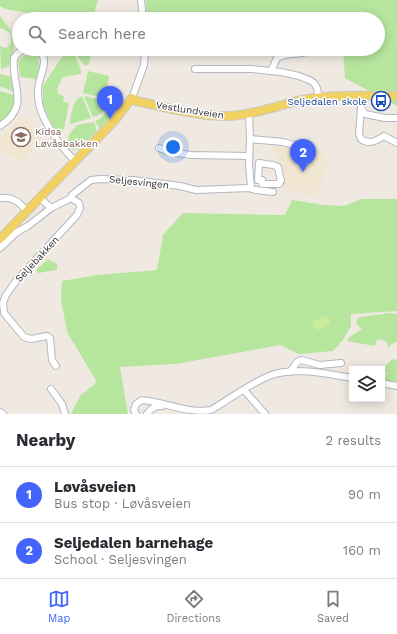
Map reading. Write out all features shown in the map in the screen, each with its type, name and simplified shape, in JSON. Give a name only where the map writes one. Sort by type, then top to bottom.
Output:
[{"type":"main road","name":"Vestlundveien","points":[[132,98],[136,101],[166,107],[211,115],[231,116],[283,104],[319,98],[397,96]]},
{"type":"main road","points":[[0,239],[115,120],[132,98]]},
{"type":"street","points":[[141,0],[142,12]]},
{"type":"street","points":[[0,126],[11,117],[17,105],[18,92],[14,62],[15,56]]},
{"type":"street","points":[[43,56],[45,65],[40,79],[38,94],[39,106],[42,115],[51,130],[75,162]]},
{"type":"street","points":[[132,98],[144,66],[145,56]]},
{"type":"street","points":[[271,71],[277,58],[282,56]]},
{"type":"street","points":[[195,69],[240,68],[271,71],[309,80],[314,83],[317,88],[319,98]]},
{"type":"street","points":[[361,96],[359,134],[361,139],[363,141],[371,142],[384,136],[397,143]]},
{"type":"street","points":[[361,108],[364,114],[385,118],[397,118]]},
{"type":"street","points":[[249,113],[251,188]]},
{"type":"street","points":[[250,139],[283,142],[300,146]]},
{"type":"street","points":[[159,148],[170,152],[197,155],[249,156]]},
{"type":"street","points":[[259,163],[278,167],[281,181],[279,184],[262,184],[262,180],[258,180],[259,163]]},
{"type":"street","name":"Seljesvingen","points":[[0,248],[17,232],[28,226],[51,208],[71,198],[72,195],[91,180],[132,180],[180,186],[196,190],[251,188],[255,190],[273,192]]},
{"type":"street","points":[[0,198],[10,198],[17,201],[27,211]]},
{"type":"street","points":[[40,198],[51,208]]},
{"type":"street","name":"Seljebakken","points":[[56,366],[52,360],[50,338],[47,336],[31,339],[24,337],[4,313],[3,303],[6,295],[16,281],[77,215],[80,208],[79,203],[71,198]]},
{"type":"street","points":[[290,372],[297,362],[301,360],[320,365],[341,363]]},
{"type":"street","points":[[136,414],[135,407],[139,401],[205,412],[270,376],[290,372],[308,372],[349,378]]},
{"type":"street","points":[[385,384],[397,386]]},
{"type":"street","points":[[51,389],[62,404],[65,414]]},
{"type":"street","points":[[244,390],[265,414]]},
{"type":"street","points":[[147,414],[154,407],[165,406]]},
{"type":"shaded area","name":"Kidsa Løvåsbakken","points":[[24,115],[42,136],[25,162],[5,155],[0,149],[0,139]]},
{"type":"shaded area","points":[[271,146],[285,146],[295,149],[317,148],[325,157],[329,162],[316,197],[286,190],[283,186],[279,185],[281,166],[279,162],[277,163]]},
{"type":"green space","points":[[0,0],[98,0],[94,12],[22,12],[6,9],[0,6]]},
{"type":"green space","points":[[146,0],[397,0],[397,106],[345,78],[343,56],[385,56],[385,12],[147,12]]},
{"type":"green space","points":[[0,16],[12,32],[12,56],[9,66],[1,69],[0,46],[6,48],[11,43],[11,33],[0,28]]},
{"type":"green space","points":[[24,56],[38,56],[40,67],[36,79],[20,77],[18,60]]},
{"type":"green space","points":[[62,56],[75,56],[81,74],[63,77],[57,89],[58,94],[64,96],[63,102],[69,103],[64,129],[57,132],[43,105],[43,86]]},
{"type":"green space","points":[[77,56],[91,56],[89,64],[85,66]]},
{"type":"green space","points":[[88,71],[109,76],[105,98],[83,93]]},
{"type":"green space","points":[[0,74],[12,77],[14,92],[0,86]]},
{"type":"green space","points":[[0,91],[15,95],[11,117],[0,122]]},
{"type":"green space","points":[[82,96],[91,118],[70,124],[74,104]]},
{"type":"green space","points":[[84,96],[109,101],[103,112],[93,117]]},
{"type":"green space","points":[[113,103],[120,105],[100,129],[95,121],[100,119]]},
{"type":"green space","points":[[94,122],[97,131],[79,149],[73,150],[68,147],[69,135],[77,125]]},
{"type":"green space","points":[[361,199],[397,199],[397,311],[351,314],[351,326],[343,340],[333,351],[299,354],[280,345],[176,364],[120,367],[128,414],[71,414],[80,396],[97,382],[67,332],[61,299],[62,281],[97,275],[157,270],[163,235],[183,213],[285,215],[292,200],[324,205],[344,206]]},
{"type":"green space","points":[[48,259],[57,264],[57,270],[38,273],[36,270]]},
{"type":"green space","points":[[389,313],[397,314],[397,343],[395,342],[387,348],[388,343],[386,341],[377,339],[375,346],[347,341],[348,338],[362,329],[356,323],[357,319],[361,317]]},
{"type":"green space","points":[[326,315],[331,324],[316,331],[312,322]]},
{"type":"green space","points":[[392,359],[397,360],[397,383],[385,380],[387,372],[385,372],[385,366]]},
{"type":"place","name":"Seljedalen skole","points":[[381,101]]},
{"type":"place","name":"Løvåsveien","points":[[110,119]]},
{"type":"place","name":"Kidsa Løvåsbakken","points":[[21,137]]},
{"type":"place","name":"Seljedalen barnehage","points":[[303,172]]}]
